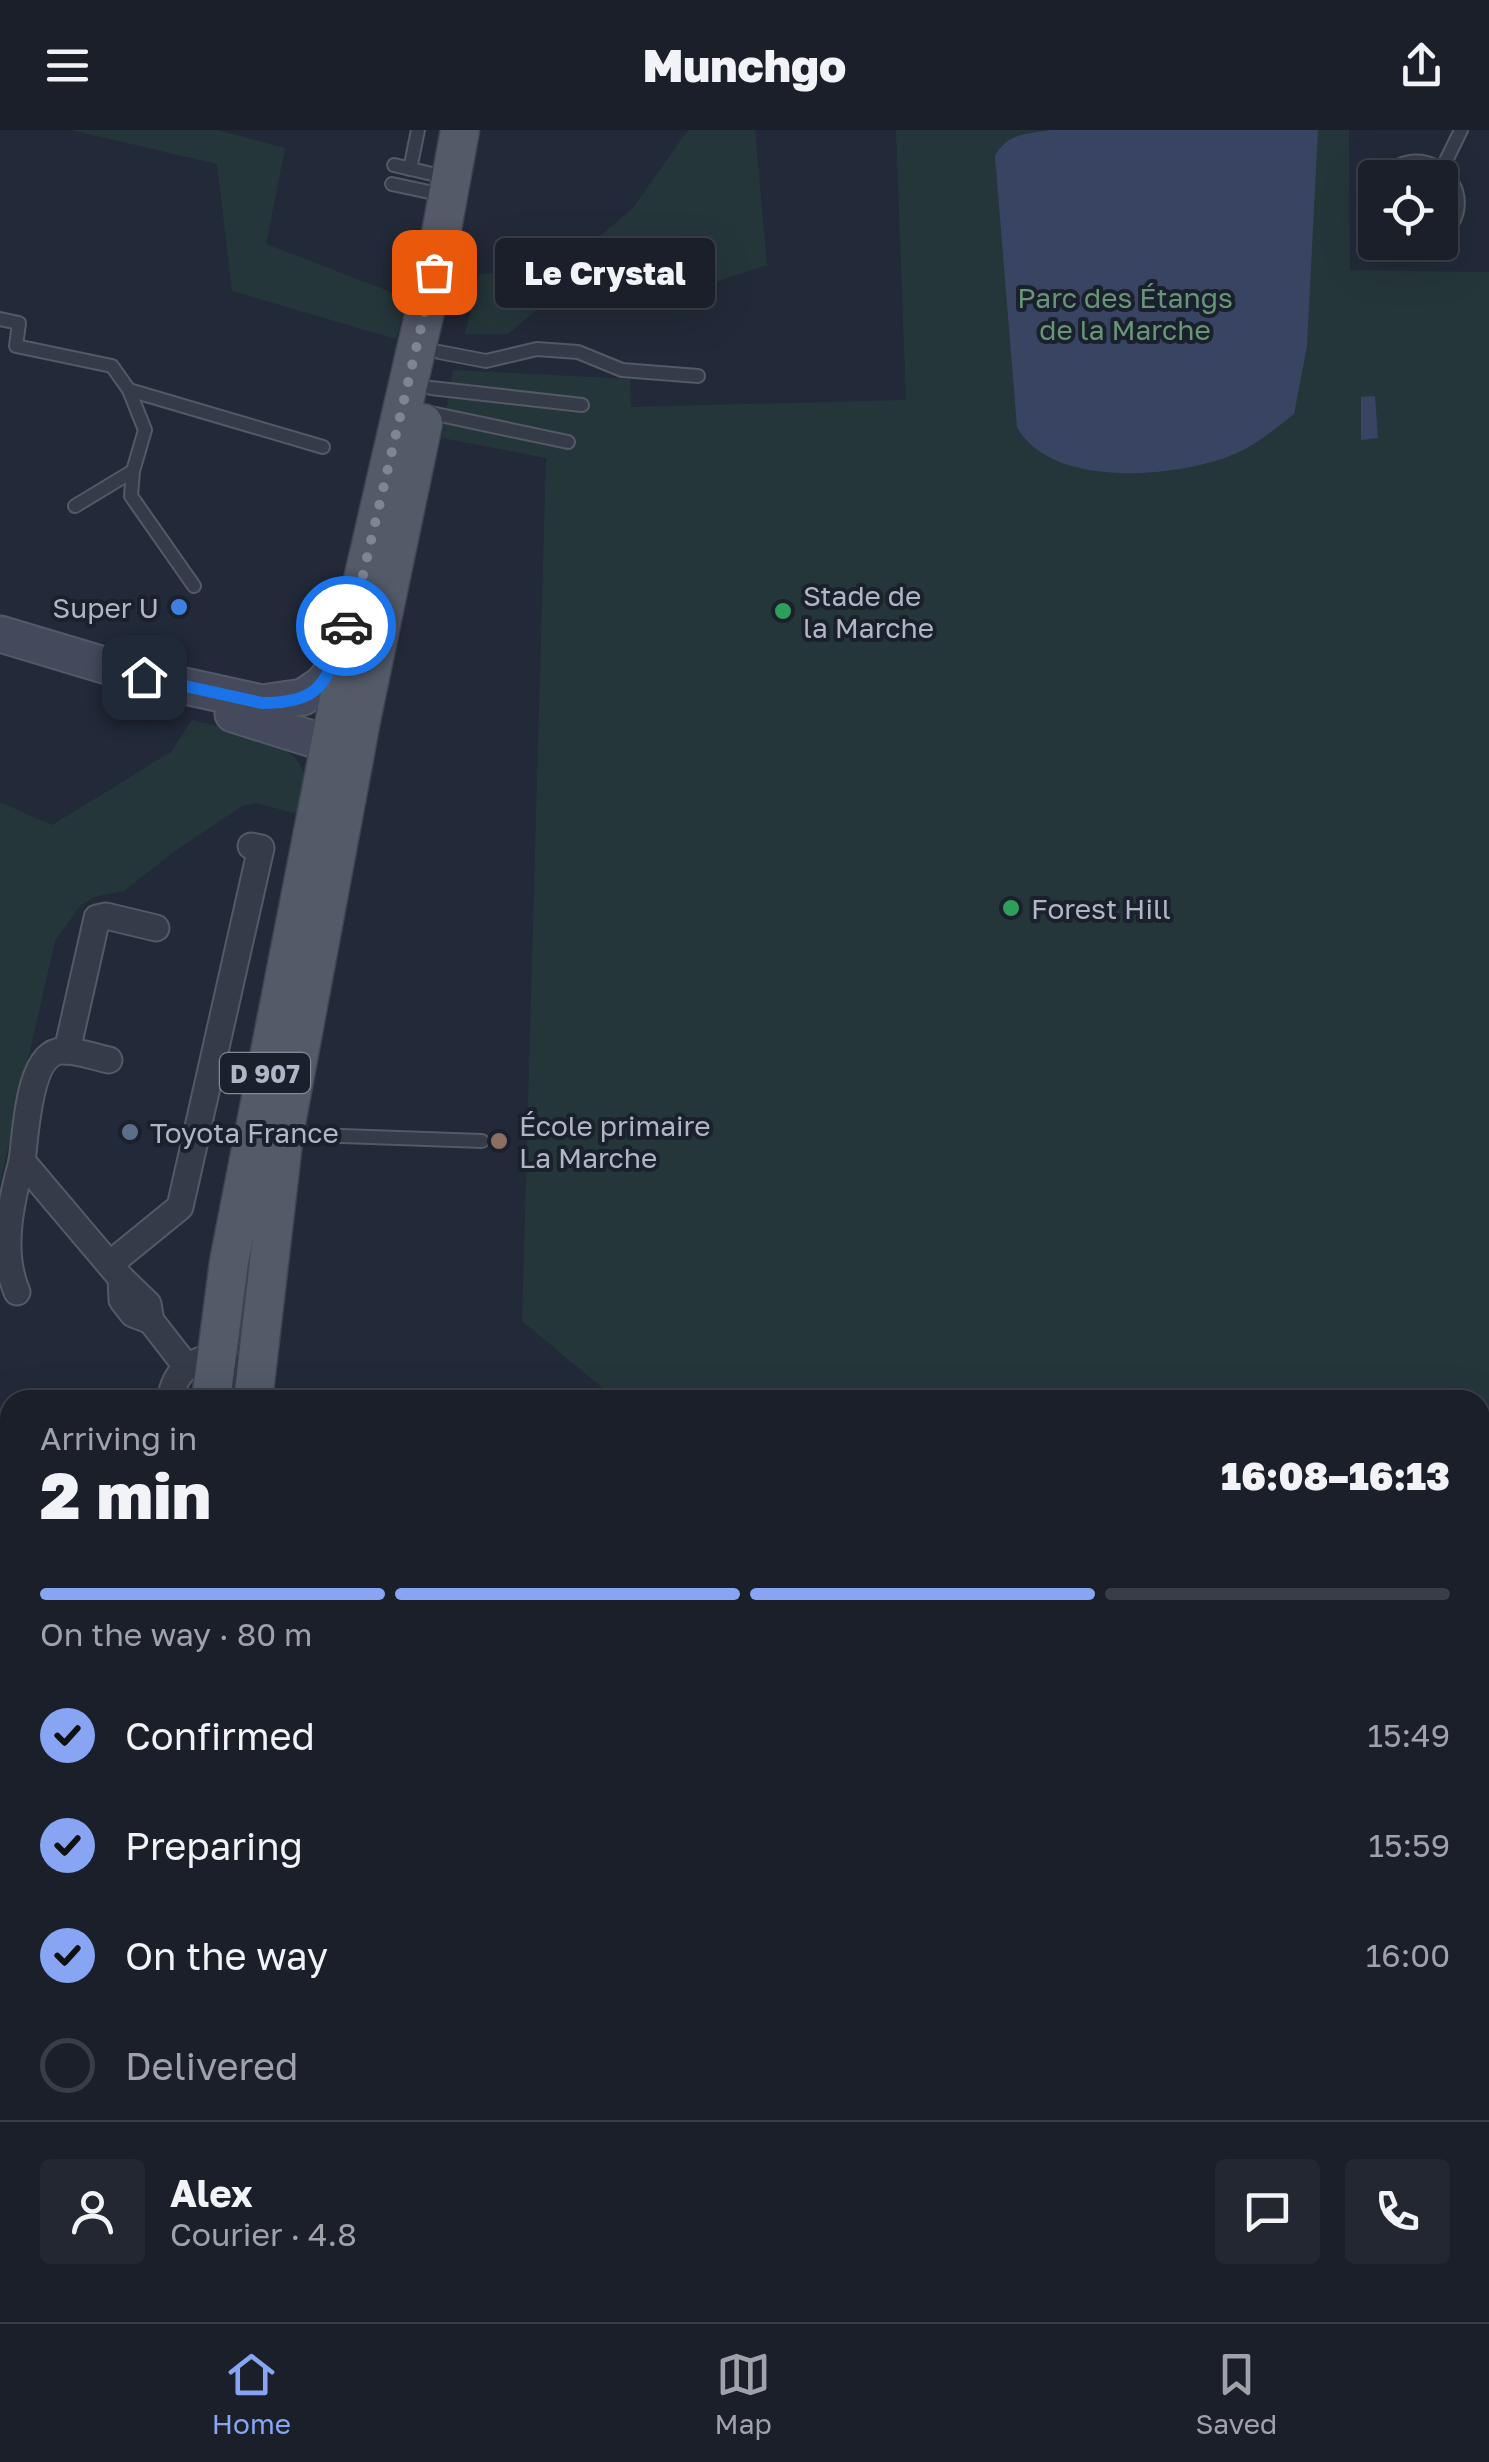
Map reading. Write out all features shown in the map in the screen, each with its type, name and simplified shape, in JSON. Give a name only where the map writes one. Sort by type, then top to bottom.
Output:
[{"type":"main road","name":"D 907","points":[[351,702],[358,596],[451,188],[460,130]]},
{"type":"main road","name":"D 907","points":[[254,1390],[284,1134],[351,702],[432,384],[472,200],[480,130]]},
{"type":"main road","name":"D 907","points":[[209,1390],[202,1360],[229,1262],[343,750]]},
{"type":"street","points":[[303,697],[330,675],[358,596]]},
{"type":"street","points":[[0,634],[144,677],[262,703],[303,697],[351,702]]},
{"type":"street","points":[[144,677],[234,714],[343,750]]},
{"type":"street","points":[[116,1271],[180,1207],[261,848],[251,846]]},
{"type":"street","points":[[66,1052],[97,918],[106,916],[156,928]]},
{"type":"street","points":[[17,1292],[2,1269],[0,1247],[22,1161],[36,1072],[44,1058],[59,1051],[108,1060]]},
{"type":"street","points":[[22,1161],[148,1304],[151,1321],[202,1360],[231,1366],[233,1390]]},
{"type":"street","points":[[172,1390],[174,1381],[202,1360]]},
{"type":"lane","points":[[410,169],[418,130]]},
{"type":"lane","points":[[1446,160],[1461,130]]},
{"type":"lane","points":[[1405,160],[1432,160]]},
{"type":"lane","points":[[394,165],[451,188]]},
{"type":"lane","points":[[1458,182],[1458,212]]},
{"type":"lane","points":[[392,184],[451,188]]},
{"type":"lane","points":[[0,318],[19,323],[16,346],[112,366],[129,390],[145,430],[133,471],[131,496],[194,586]]},
{"type":"lane","points":[[432,384],[486,361],[537,349],[578,352],[622,370],[698,376]]},
{"type":"lane","points":[[432,384],[582,405]]},
{"type":"lane","points":[[432,384],[568,442]]},
{"type":"lane","points":[[129,390],[323,447]]},
{"type":"lane","points":[[75,506],[133,471]]},
{"type":"lane","points":[[284,1134],[482,1141]]},
{"type":"green space","points":[[71,130],[217,130],[285,148],[266,244],[407,298],[396,339],[232,291],[217,164]]},
{"type":"green space","points":[[688,130],[755,130],[767,265],[688,291],[547,301],[508,334],[465,334],[479,274],[562,268],[632,209]]},
{"type":"green space","name":"Forest Hill","points":[[896,130],[1349,130],[1350,270],[1489,272],[1489,1390],[605,1390],[522,1321],[546,458],[442,438],[453,370],[630,379],[631,407],[906,400]]},
{"type":"green space","points":[[192,720],[257,736],[287,751],[304,774],[298,814],[256,803],[242,806],[124,891],[94,897],[81,905],[55,941],[0,1183],[0,802],[52,825],[171,752]]},
{"type":"water","name":"Parc des Étangs de la Marche","points":[[1050,130],[1318,130],[1307,346],[1294,414],[1260,440],[1213,462],[1118,473],[1087,470],[1058,461],[1034,447],[1017,427],[995,156],[1012,139]]},
{"type":"water","points":[[1375,396],[1378,438],[1361,440],[1361,397]]},
{"type":"way so far","points":[[346,626],[358,596],[434,272]]},
{"type":"place","name":"Le Crystal","points":[[434,272]]},
{"type":"place","name":"Super U","points":[[179,607]]},
{"type":"place","name":"Stade de la Marche","points":[[783,611]]},
{"type":"place","name":"Forest Hill","points":[[1011,908]]},
{"type":"place","name":"Toyota France","points":[[130,1132]]},
{"type":"place","name":"École primaire La Marche","points":[[499,1141]]},
{"type":"route","points":[[144,677],[262,703],[280,703],[303,697],[330,675],[346,626]]}]
